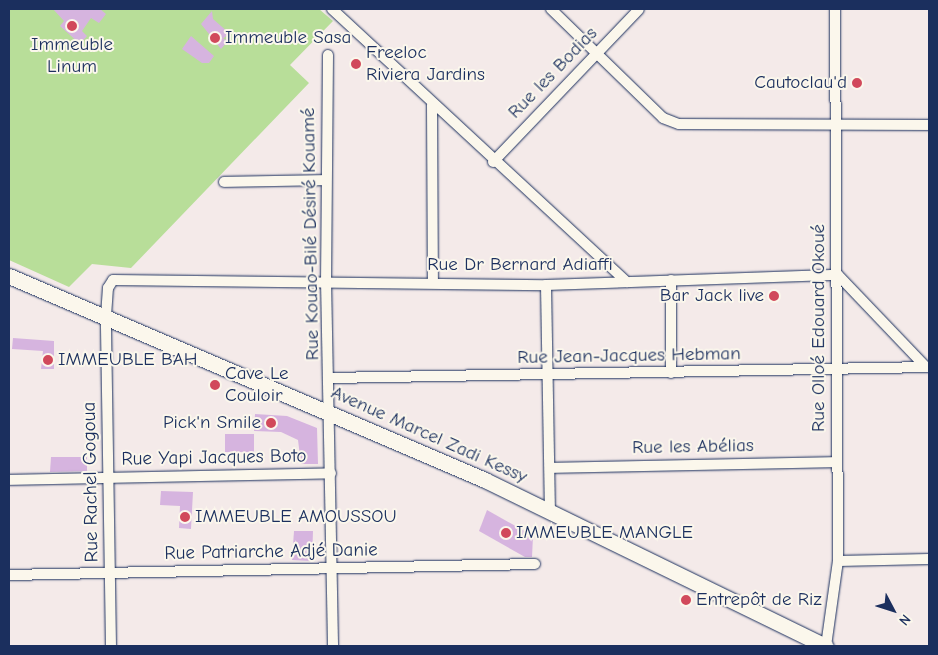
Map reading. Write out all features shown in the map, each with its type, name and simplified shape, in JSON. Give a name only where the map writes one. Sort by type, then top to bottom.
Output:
[{"type":"street","points":[[332,9],[493,162],[627,282]]},
{"type":"street","points":[[551,9],[663,118],[679,124],[929,125]]},
{"type":"street","name":"Rue les Bodias","points":[[493,162],[638,9]]},
{"type":"street","name":"Rue Olloé Edouard Okoué","points":[[826,646],[838,560],[836,462],[838,275],[834,125],[835,9]]},
{"type":"street","name":"Rue Kouao-Bilé Désiré Kouamé","points":[[328,55],[325,180],[326,280],[330,378],[333,646]]},
{"type":"street","points":[[432,105],[433,282]]},
{"type":"street","points":[[224,182],[325,180]]},
{"type":"street","points":[[838,275],[927,367]]},
{"type":"street","name":"Rue Dr Bernard Adiaffi","points":[[106,316],[108,288],[120,278],[546,284],[838,275]]},
{"type":"street","name":"Avenue Marcel Zadi Kessy","points":[[9,276],[330,412],[550,511],[826,646]]},
{"type":"street","points":[[670,280],[671,373]]},
{"type":"street","points":[[546,284],[545,376],[550,468],[550,511]]},
{"type":"street","name":"Rue Rachel Gogoua","points":[[106,316],[111,646]]},
{"type":"street","name":"Rue Jean-Jacques Hebman","points":[[330,378],[545,376],[927,367]]},
{"type":"street","name":"Rue les Abélias","points":[[550,468],[836,462]]},
{"type":"street","name":"Rue Yapi Jacques Boto","points":[[9,480],[331,473]]},
{"type":"street","points":[[838,560],[929,559]]},
{"type":"street","name":"Rue Patriarche Adjé Danie","points":[[9,575],[535,564]]},
{"type":"green space","points":[[9,9],[319,9],[333,21],[290,65],[309,83],[131,268],[92,264],[69,287],[9,260]]},
{"type":"building","name":"Immeuble Linum","points":[[53,9],[100,9],[106,14],[99,23],[91,18],[82,31],[87,36],[80,44],[60,26],[64,21]]},
{"type":"building","points":[[212,11],[213,19],[229,33],[223,39],[229,40],[221,49],[201,24]]},
{"type":"building","points":[[191,36],[214,56],[209,63],[202,63],[182,49]]},
{"type":"building","name":"IMMEUBLE BAH","points":[[13,338],[54,341],[54,369],[41,369],[43,351],[12,349]]},
{"type":"building","points":[[255,414],[287,416],[317,428],[318,464],[301,464],[298,440],[281,432],[254,431]]},
{"type":"building","points":[[225,434],[254,434],[254,452],[225,452]]},
{"type":"building","points":[[51,457],[87,457],[87,471],[50,472]]},
{"type":"building","name":"IMMEUBLE AMOUSSOU","points":[[161,491],[193,492],[191,529],[179,528],[180,506],[160,505]]},
{"type":"building","name":"IMMEUBLE MANGLE","points":[[487,510],[533,536],[532,557],[525,557],[479,531]]},
{"type":"building","points":[[294,531],[313,531],[312,561],[292,560]]},
{"type":"place","name":"Immeuble Linum","points":[[72,26]]},
{"type":"place","name":"Immeuble Sasa","points":[[215,38]]},
{"type":"place","name":"Freeloc Riviera Jardins","points":[[356,64]]},
{"type":"place","name":"Cautoclau'd","points":[[857,83]]},
{"type":"place","name":"Bar Jack live","points":[[774,296]]},
{"type":"place","name":"IMMEUBLE BAH","points":[[48,360]]},
{"type":"place","name":"Cave Le Couloir","points":[[215,385]]},
{"type":"place","name":"Pick'n Smile","points":[[271,423]]},
{"type":"place","name":"IMMEUBLE AMOUSSOU","points":[[185,517]]},
{"type":"place","name":"IMMEUBLE MANGLE","points":[[506,533]]},
{"type":"place","name":"Entrepôt de Riz","points":[[686,600]]}]
